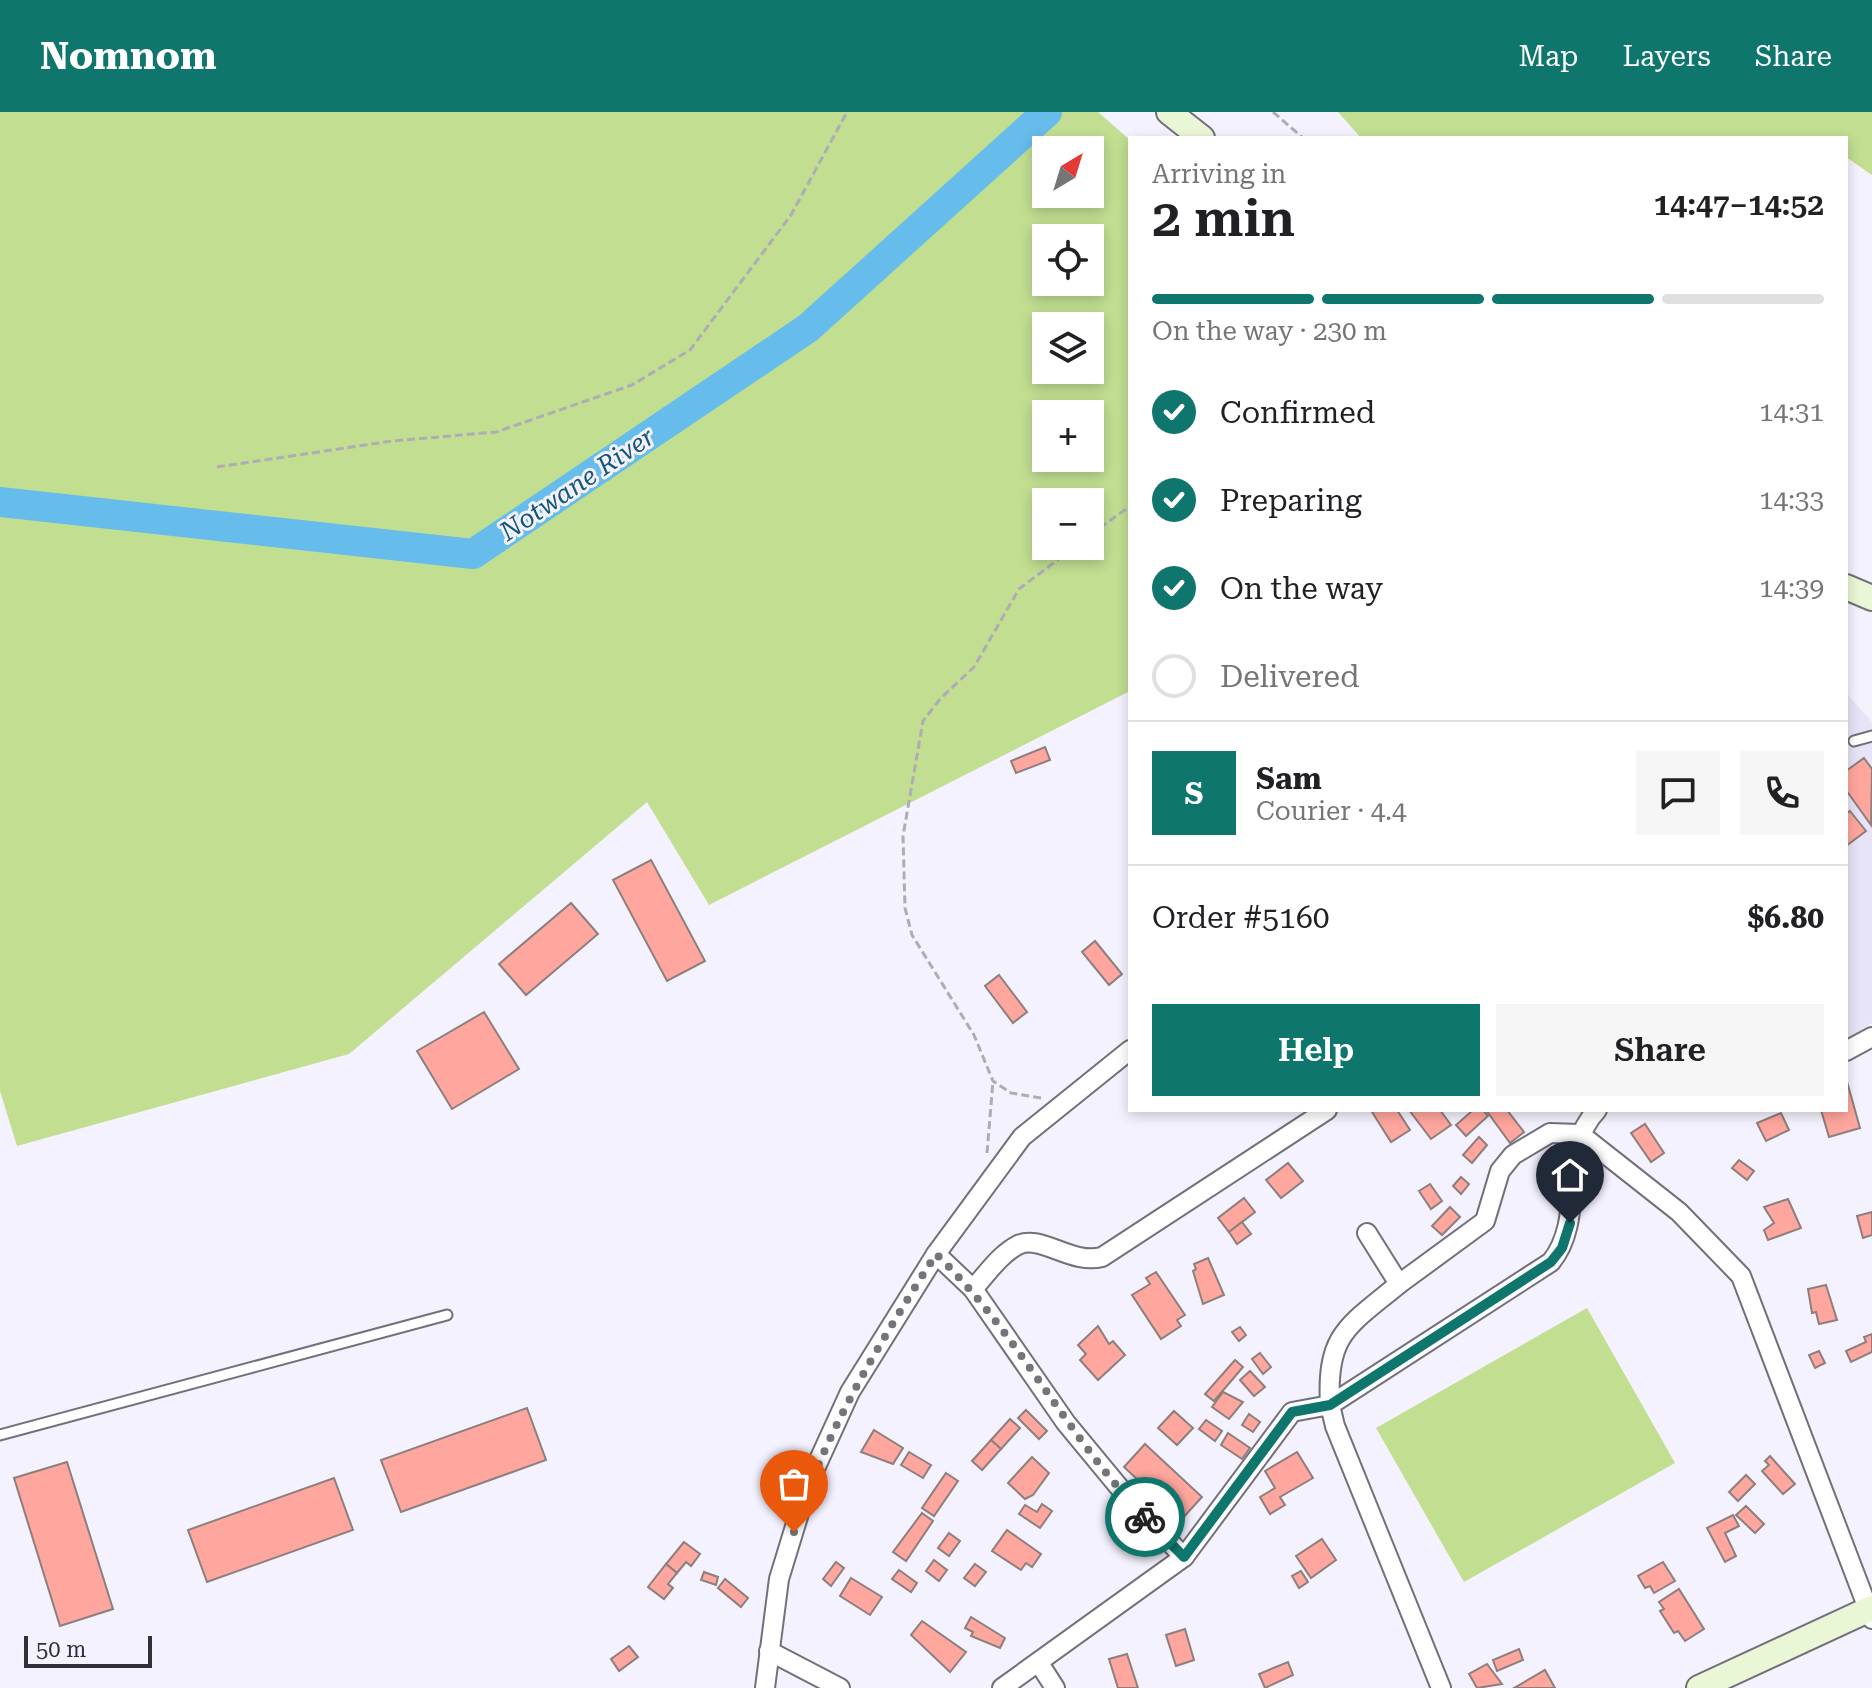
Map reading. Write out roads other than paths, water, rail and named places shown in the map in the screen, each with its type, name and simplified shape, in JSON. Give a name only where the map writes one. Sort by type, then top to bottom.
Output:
[{"type":"street","points":[[1169,112],[1199,136]]},
{"type":"street","points":[[1848,588],[1872,598]]},
{"type":"street","points":[[1848,1050],[1872,1037]]},
{"type":"street","points":[[765,1688],[779,1579],[808,1484],[850,1392],[936,1254],[1022,1137],[1128,1052]]},
{"type":"street","points":[[973,1289],[1006,1253],[1020,1244],[1039,1244],[1082,1260],[1102,1257],[1324,1112]]},
{"type":"street","points":[[1002,1688],[1184,1557],[1292,1412],[1330,1405],[1551,1262],[1562,1248],[1570,1223],[1580,1134],[1596,1112]]},
{"type":"street","points":[[1441,1688],[1335,1426],[1328,1371],[1336,1343],[1350,1324],[1485,1221],[1500,1171],[1513,1155],[1550,1133],[1580,1134],[1679,1212],[1741,1276],[1870,1613],[1704,1687]]},
{"type":"street","points":[[1367,1233],[1399,1284]]},
{"type":"street","points":[[936,1254],[973,1289],[1066,1423],[1133,1504],[1184,1557]]},
{"type":"street","points":[[769,1651],[840,1688]]},
{"type":"street","points":[[1039,1663],[1055,1688]]},
{"type":"lane","points":[[1854,741],[1872,736]]},
{"type":"lane","points":[[0,1435],[447,1315]]},
{"type":"waterway","name":"Notwane River","points":[[0,502],[473,554],[808,328],[1047,112]]}]
